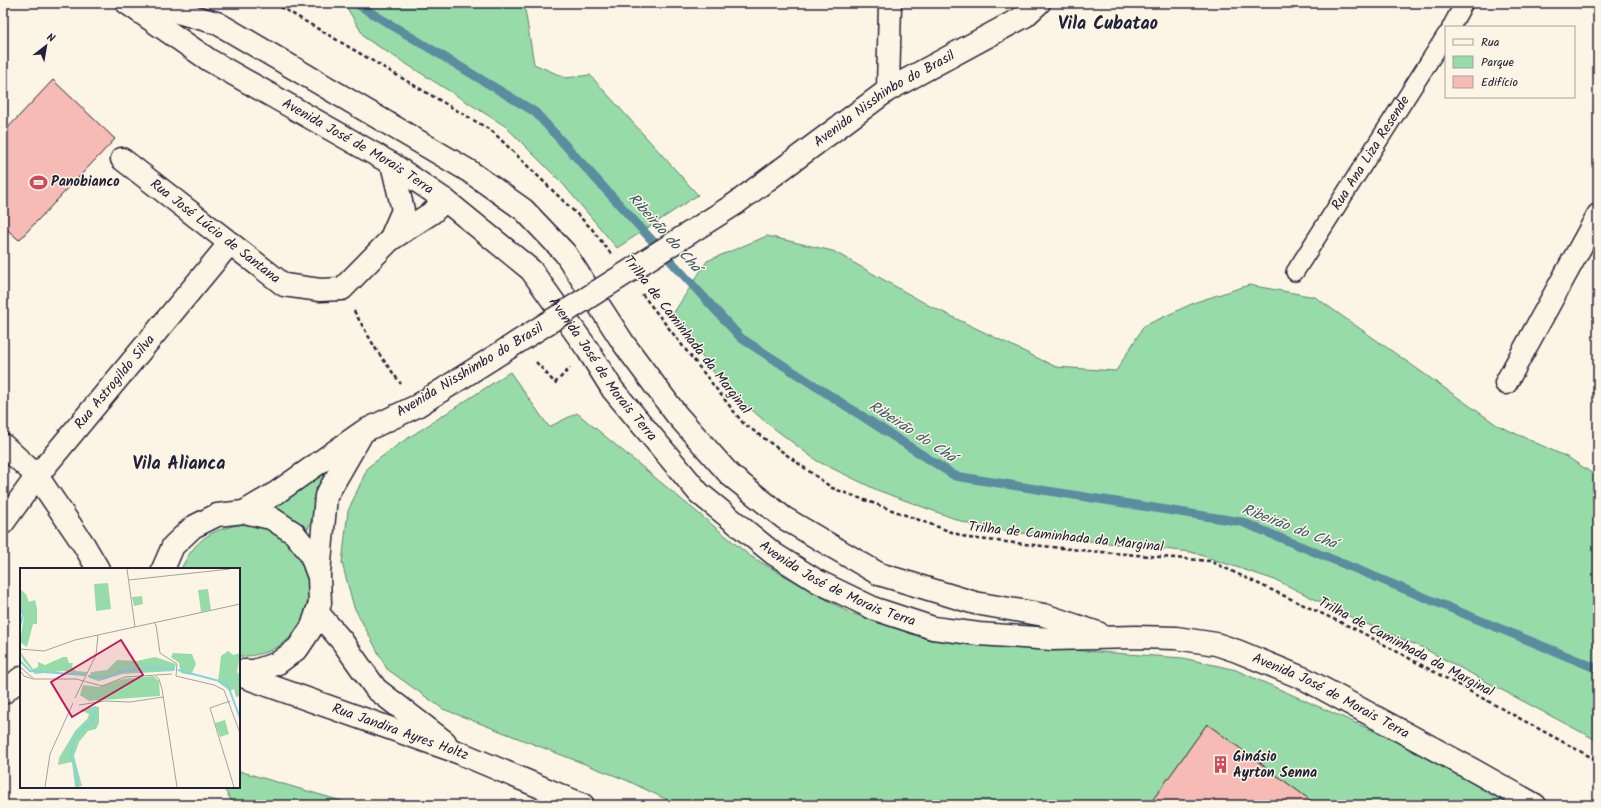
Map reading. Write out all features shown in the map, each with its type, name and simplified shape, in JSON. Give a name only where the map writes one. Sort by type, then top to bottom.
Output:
[{"type":"main road","name":"Avenida José de Morais Terra","points":[[127,3],[209,60],[392,164],[445,200],[531,270],[588,350],[614,390],[700,493],[774,554],[817,581],[875,609],[932,628],[980,634],[1052,639],[1176,638],[1216,644],[1276,666],[1305,679],[1536,805]]},
{"type":"main road","name":"Avenida José de Morais Terra","points":[[144,3],[217,23],[469,172],[524,210],[565,253],[624,344],[676,414],[730,475],[784,518],[879,574],[975,603],[1044,615],[1110,638]]},
{"type":"main road","points":[[888,90],[890,3]]},
{"type":"main road","name":"Avenida Nisshinbo do Brasil","points":[[735,204],[888,90],[1025,16],[1039,3]]},
{"type":"main road","name":"Rua José Lúcio de Santana","points":[[122,158],[284,285],[320,290],[342,289]]},
{"type":"main road","points":[[390,240],[403,210],[392,164]]},
{"type":"main road","points":[[342,289],[390,240],[433,212],[445,200]]},
{"type":"main road","name":"Avenida Nisshimbo do Brasil","points":[[244,512],[276,493],[364,431],[417,406],[735,204]]},
{"type":"main road","points":[[1506,384],[1598,215]]},
{"type":"main road","name":"Rua Astrogildo Silva","points":[[3,523],[37,476],[230,243]]},
{"type":"main road","points":[[240,672],[254,671],[278,663],[298,648],[312,627],[320,603],[319,577],[326,496],[364,431]]},
{"type":"main road","points":[[3,445],[37,476],[84,545],[97,568]]},
{"type":"main road","points":[[163,568],[174,546],[193,527],[217,515],[244,512],[271,518],[294,533],[310,553],[319,577]]},
{"type":"main road","name":"Rua Jandira Ayres Holtz","points":[[317,612],[342,641],[376,689],[460,753]]},
{"type":"main road","name":"Rua Jandira Ayres Holtz","points":[[240,675],[460,753]]},
{"type":"main road","points":[[3,695],[20,679]]},
{"type":"main road","points":[[3,695],[20,690]]},
{"type":"main road","points":[[460,753],[584,805]]},
{"type":"lane","points":[[1452,26],[1464,3]]},
{"type":"lane","name":"Rua Ana Liza Resende","points":[[1295,272],[1445,37]]},
{"type":"path","name":"Trilha de Caminhada da Marginal","points":[[274,3],[492,131],[592,229],[611,254]]},
{"type":"path","points":[[342,289],[376,351],[417,406]]},
{"type":"path","name":"Trilha de Caminhada da Marginal","points":[[640,292],[743,424],[832,488],[968,538],[1089,551],[1210,561],[1359,631],[1598,761]]},
{"type":"green space","points":[[344,3],[522,3],[525,9],[534,64],[566,78],[590,75],[698,195],[617,248],[562,183],[505,126],[365,38]]},
{"type":"green space","points":[[767,236],[833,251],[928,305],[1056,367],[1116,371],[1144,326],[1196,302],[1249,285],[1315,297],[1497,425],[1569,458],[1598,477],[1598,741],[1421,647],[1357,620],[1278,581],[1191,552],[977,527],[877,490],[817,461],[767,423],[725,387],[697,350],[673,314],[707,261]]},
{"type":"green space","points":[[510,372],[549,427],[577,413],[750,556],[848,612],[930,640],[1183,658],[1236,670],[1457,768],[1524,805],[678,805],[626,780],[443,709],[387,669],[354,607],[342,563],[348,511],[368,467],[399,444]]},
{"type":"green space","points":[[331,468],[308,529],[272,508]]},
{"type":"green space","points":[[245,524],[269,529],[277,533],[292,545],[302,560],[308,576],[309,594],[305,612],[298,628],[285,641],[269,651],[254,655],[240,656],[240,568],[182,568],[192,550],[206,537],[223,528]]},
{"type":"green space","points":[[240,771],[355,805],[234,805],[224,788],[240,788]]},
{"type":"building","name":"Panobianco","points":[[53,80],[115,139],[19,240],[3,226],[3,133]]},
{"type":"building","name":"Ginásio Ayrton Senna","points":[[1207,724],[1317,805],[1149,805]]},
{"type":"waterway","name":"Ribeirão do Chá","points":[[355,3],[535,112],[741,338],[955,476],[1242,522],[1598,669]]},
{"type":"place","name":"Panobianco","points":[[38,182]]},
{"type":"place","name":"Ginásio Ayrton Senna","points":[[1220,765]]},
{"type":"district","name":"Vila Cubatao","points":[[1108,24]]},
{"type":"district","name":"Vila Alianca","points":[[179,464]]}]
